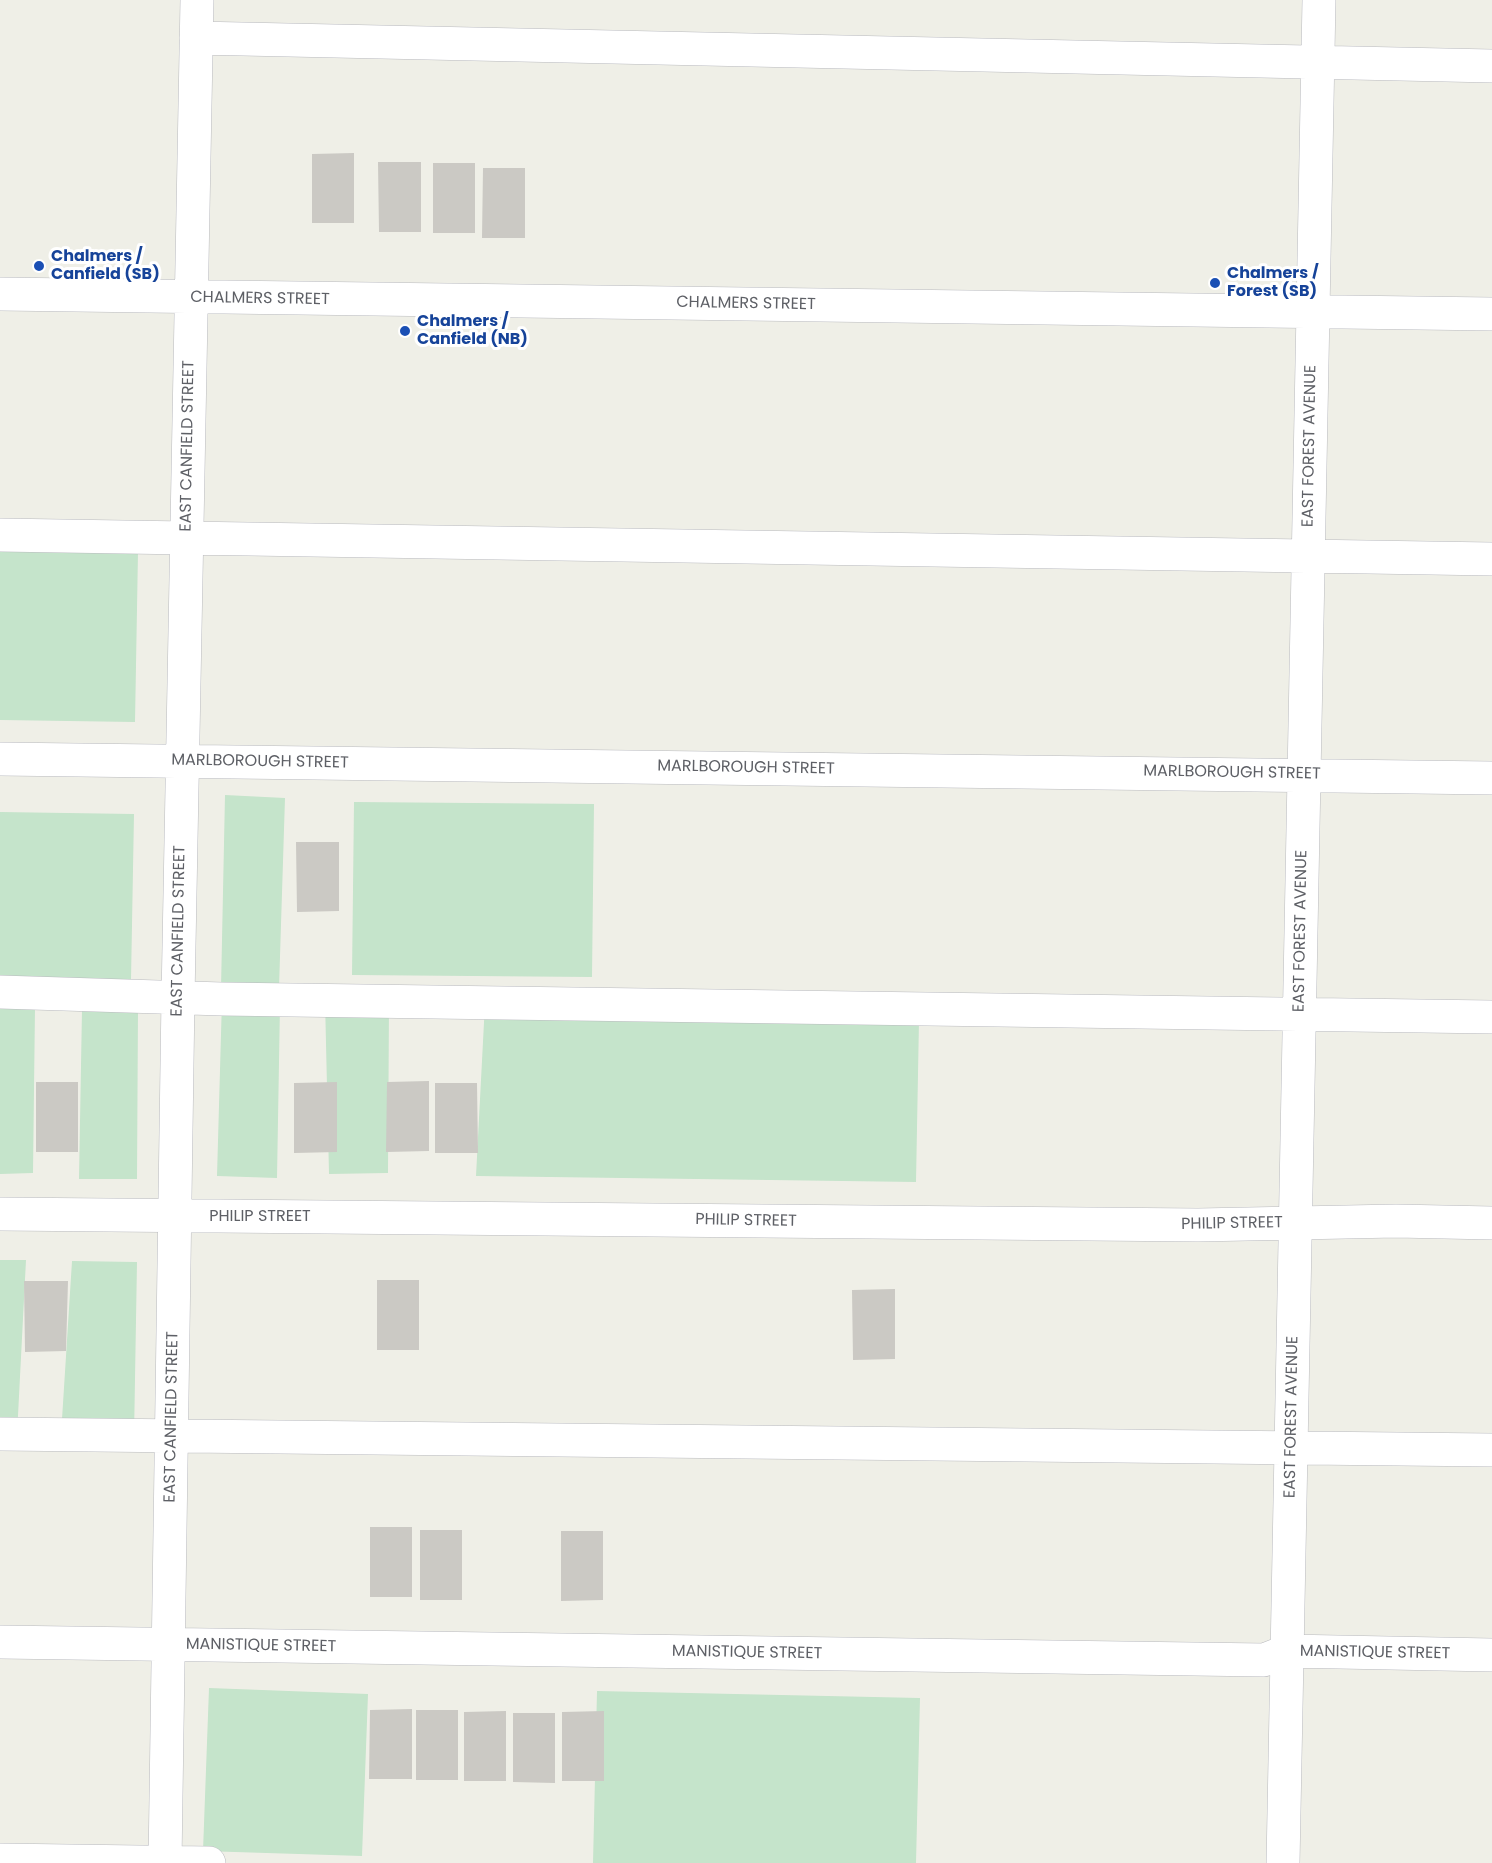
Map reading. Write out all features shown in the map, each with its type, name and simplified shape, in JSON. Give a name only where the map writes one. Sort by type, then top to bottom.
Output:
[{"type":"street","name":"EAST CANFIELD STREET","points":[[165,1863],[182,762],[197,0]]},
{"type":"street","name":"EAST FOREST AVENUE","points":[[1283,1863],[1319,0]]},
{"type":"street","points":[[196,38],[1492,66]]},
{"type":"street","name":"CHALMERS STREET","points":[[0,294],[1492,314]]},
{"type":"street","points":[[0,535],[1492,559]]},
{"type":"street","name":"MARLBOROUGH STREET","points":[[0,759],[1492,778]]},
{"type":"street","points":[[0,992],[178,998],[1492,1017]]},
{"type":"street","name":"PHILIP STREET","points":[[0,1214],[1186,1225],[1396,1221],[1492,1222]]},
{"type":"street","points":[[0,1434],[171,1438],[1492,1450]]},
{"type":"street","name":"MANISTIQUE STREET","points":[[0,1642],[1264,1660],[1287,1651],[1492,1655]]},
{"type":"street","points":[[0,1860],[209,1863]]},
{"type":"green space","points":[[0,549],[138,552],[135,722],[0,720]]},
{"type":"green space","points":[[225,795],[285,798],[279,988],[221,988]]},
{"type":"green space","points":[[354,802],[594,804],[592,977],[352,975]]},
{"type":"green space","points":[[0,812],[134,814],[131,980],[0,978]]},
{"type":"green space","points":[[222,999],[280,1004],[277,1178],[217,1176]]},
{"type":"green space","points":[[325,1000],[389,1001],[388,1173],[329,1174]]},
{"type":"green space","points":[[485,1003],[919,1020],[916,1182],[476,1176]]},
{"type":"green space","points":[[0,1006],[35,1007],[33,1173],[0,1174]]},
{"type":"green space","points":[[82,1009],[138,1009],[137,1179],[79,1179]]},
{"type":"green space","points":[[0,1260],[26,1260],[17,1435],[0,1435]]},
{"type":"green space","points":[[72,1261],[137,1262],[134,1437],[61,1435]]},
{"type":"green space","points":[[209,1688],[368,1694],[362,1856],[203,1851]]},
{"type":"green space","points":[[597,1691],[920,1698],[916,1863],[593,1863]]},
{"type":"building","points":[[354,153],[354,223],[312,223],[312,154]]},
{"type":"building","points":[[378,162],[421,162],[421,232],[379,232]]},
{"type":"building","points":[[433,163],[475,163],[475,233],[433,233]]},
{"type":"building","points":[[483,168],[525,168],[525,238],[482,238]]},
{"type":"building","points":[[296,842],[339,842],[339,911],[297,912]]},
{"type":"building","points":[[429,1081],[429,1151],[386,1152],[387,1082]]},
{"type":"building","points":[[36,1082],[78,1082],[78,1152],[36,1152]]},
{"type":"building","points":[[337,1082],[337,1152],[294,1153],[294,1083]]},
{"type":"building","points":[[435,1083],[477,1083],[478,1153],[435,1153]]},
{"type":"building","points":[[377,1280],[419,1280],[419,1350],[377,1350]]},
{"type":"building","points":[[24,1281],[68,1281],[66,1351],[25,1352]]},
{"type":"building","points":[[895,1289],[895,1359],[853,1360],[852,1290]]},
{"type":"building","points":[[370,1527],[412,1527],[412,1597],[370,1597]]},
{"type":"building","points":[[420,1530],[462,1530],[462,1600],[420,1600]]},
{"type":"building","points":[[561,1531],[603,1531],[603,1600],[561,1601]]},
{"type":"building","points":[[412,1709],[412,1779],[369,1779],[370,1710]]},
{"type":"building","points":[[416,1710],[458,1710],[458,1780],[416,1780]]},
{"type":"building","points":[[506,1711],[506,1781],[464,1781],[464,1712]]},
{"type":"building","points":[[604,1711],[604,1781],[562,1781],[562,1712]]},
{"type":"building","points":[[513,1713],[555,1713],[555,1783],[513,1782]]},
{"type":"place","name":"Chalmers / Canfield (SB)","points":[[39,266]]},
{"type":"place","name":"Chalmers / Forest (SB)","points":[[1215,283]]},
{"type":"place","name":"Chalmers / Canfield (NB)","points":[[405,331]]}]
